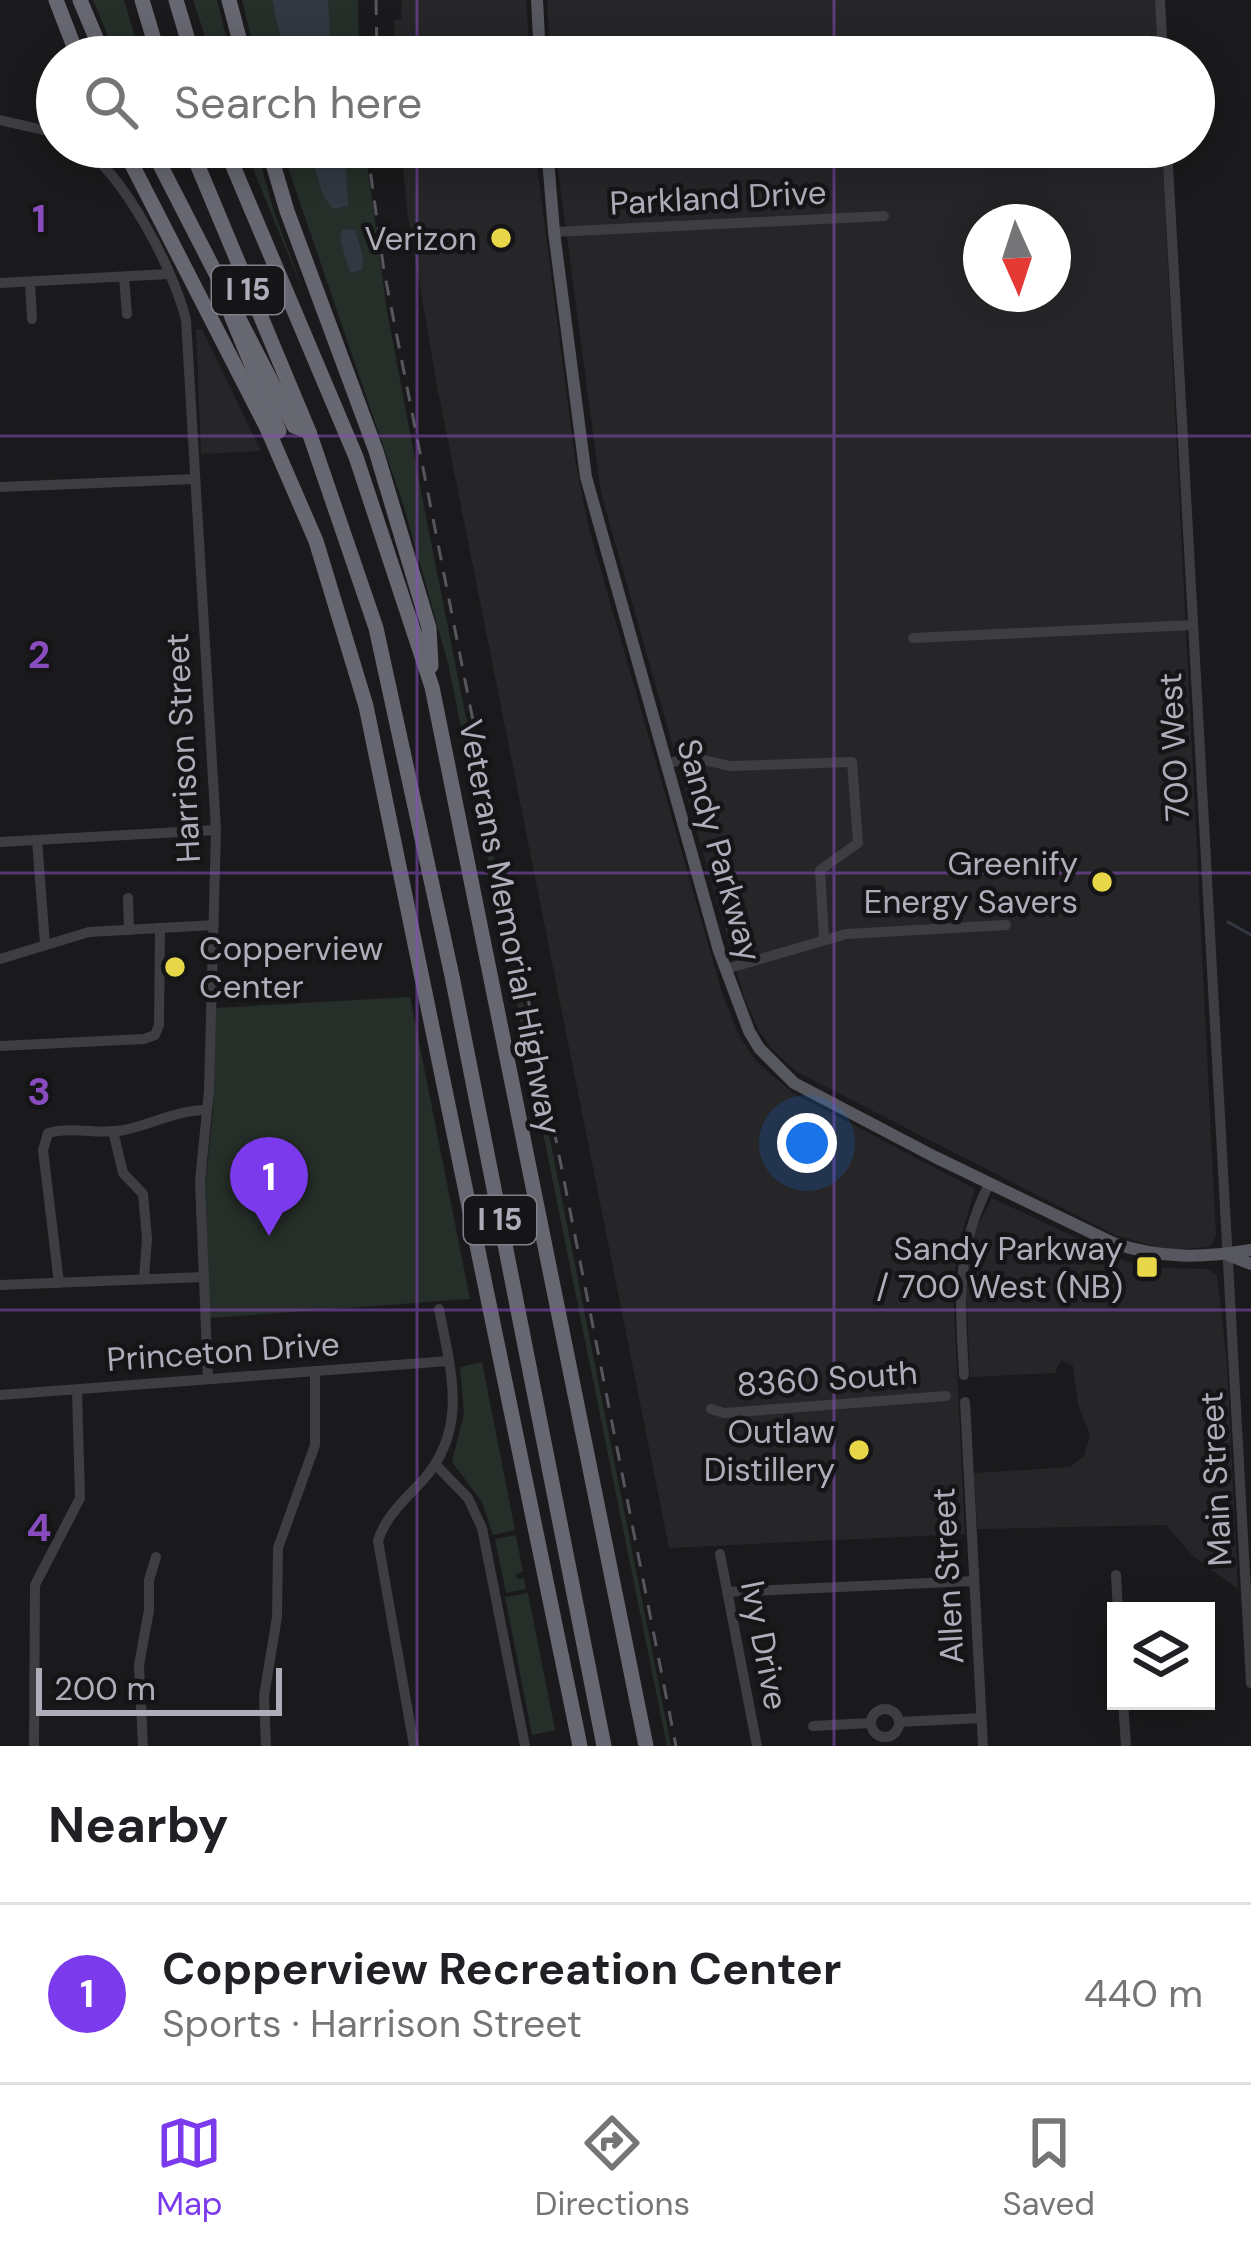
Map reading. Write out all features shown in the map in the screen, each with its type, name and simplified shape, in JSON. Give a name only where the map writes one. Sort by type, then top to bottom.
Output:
[{"type":"highway","points":[[56,0],[71,36]]},
{"type":"highway","points":[[80,0],[95,36]]},
{"type":"highway","points":[[142,0],[153,36]]},
{"type":"highway","points":[[176,0],[187,36]]},
{"type":"highway","points":[[229,0],[238,36]]},
{"type":"highway","points":[[135,168],[249,388],[328,578],[366,706],[580,1746]]},
{"type":"highway","points":[[162,168],[294,426],[309,432]]},
{"type":"highway","name":"Veterans Memorial Highway","points":[[199,168],[309,432],[358,570],[393,694],[604,1746]]},
{"type":"highway","name":"Veterans Memorial Highway","points":[[234,168],[356,457],[432,687],[646,1746]]},
{"type":"highway","points":[[275,168],[412,568],[429,628],[432,687]]},
{"type":"highway","points":[[220,277],[236,332],[326,555],[328,578]]},
{"type":"main road","points":[[536,0],[539,36]]},
{"type":"main road","name":"Sandy Parkway","points":[[549,168],[586,477],[726,969],[759,1048],[794,1083],[1113,1244],[1181,1258],[1230,1256]]},
{"type":"main road","points":[[1230,1256],[1251,1250]]},
{"type":"main road","points":[[1230,1256],[1251,1264]]},
{"type":"street","points":[[1160,0],[1162,36]]},
{"type":"street","points":[[0,120],[36,129]]},
{"type":"street","name":"Harrison Street","points":[[104,168],[118,182],[169,274],[186,320],[216,830],[207,1109],[200,1181],[208,1379]]},
{"type":"street","name":"700 West","points":[[1168,168],[1235,1344]]},
{"type":"street","name":"Parkland Drive","points":[[554,232],[884,216]]},
{"type":"street","points":[[0,284],[169,274]]},
{"type":"street","points":[[124,277],[127,314]]},
{"type":"street","points":[[30,282],[32,320]]},
{"type":"street","points":[[0,487],[195,479]]},
{"type":"street","points":[[913,638],[1193,626]]},
{"type":"street","points":[[666,764],[691,757],[730,766],[852,762],[858,843],[820,869],[824,938]]},
{"type":"street","points":[[0,842],[216,830]]},
{"type":"street","points":[[37,840],[45,944]]},
{"type":"street","points":[[128,898],[129,930]]},
{"type":"street","points":[[0,959],[72,934],[214,925]]},
{"type":"street","points":[[726,969],[824,938],[1006,925]]},
{"type":"street","points":[[0,1046],[155,1035],[160,928]]},
{"type":"street","points":[[59,1283],[48,1133],[68,1128],[113,1131],[207,1109]]},
{"type":"street","points":[[113,1131],[123,1173],[142,1194],[147,1238],[144,1279]]},
{"type":"street","points":[[964,1376],[961,1270],[967,1234],[989,1184]]},
{"type":"street","points":[[0,1285],[203,1276]]},
{"type":"street","points":[[414,1746],[378,1541],[386,1521],[436,1465],[454,1419],[440,1309]]},
{"type":"street","name":"Main Street","points":[[1235,1344],[1251,1683]]},
{"type":"street","name":"Princeton Drive","points":[[0,1395],[449,1361]]},
{"type":"street","points":[[266,1746],[264,1696],[277,1617],[278,1548],[315,1445],[315,1371]]},
{"type":"street","points":[[34,1746],[35,1586],[80,1498],[77,1390]]},
{"type":"street","name":"8360 South","points":[[711,1409],[724,1413],[946,1396]]},
{"type":"street","name":"Allen Street","points":[[965,1402],[983,1746]]},
{"type":"street","points":[[436,1465],[468,1498],[482,1528],[524,1746]]},
{"type":"street","name":"Ivy Drive","points":[[720,1554],[757,1746]]},
{"type":"street","points":[[143,1746],[139,1665],[156,1557]]},
{"type":"street","points":[[1116,1575],[1118,1602]]},
{"type":"street","points":[[727,1592],[974,1581]]},
{"type":"street","points":[[884,1709],[894,1712],[899,1722],[894,1733],[886,1736],[877,1734],[872,1723],[874,1715],[884,1709]]},
{"type":"street","points":[[1124,1710],[1126,1746]]},
{"type":"street","points":[[899,1722],[982,1718]]},
{"type":"street","points":[[812,1726],[872,1723]]},
{"type":"shaded area","points":[[93,0],[124,0],[135,36],[108,36]]},
{"type":"shaded area","points":[[193,0],[217,0],[226,36],[205,36]]},
{"type":"shaded area","points":[[242,0],[358,0],[359,36],[251,36]]},
{"type":"shaded area","points":[[272,0],[328,0],[330,36],[280,36]]},
{"type":"shaded area","points":[[402,0],[526,0],[529,36],[394,36],[394,20],[401,19]]},
{"type":"shaded area","points":[[547,0],[1155,0],[1157,36],[549,36]]},
{"type":"shaded area","points":[[253,168],[262,168],[305,295]]},
{"type":"shaded area","points":[[288,168],[368,168],[387,311],[426,517],[671,1746],[667,1746],[448,663],[404,507]]},
{"type":"shaded area","points":[[315,168],[346,168],[348,206],[333,209]]},
{"type":"shaded area","points":[[403,168],[537,168],[588,525],[723,996],[740,1037],[757,1062],[793,1093],[975,1189],[959,1244],[953,1288],[965,1534],[669,1548],[437,386]]},
{"type":"shaded area","points":[[558,168],[1163,168],[1216,1236],[1210,1247],[1168,1250],[1115,1235],[797,1072],[759,1031],[744,997],[601,493]]},
{"type":"shaded area","points":[[355,229],[362,270],[350,273],[340,239],[342,230]]},
{"type":"shaded area","points":[[196,329],[202,329],[261,451],[201,454]]},
{"type":"shaded area","points":[[410,997],[470,1299],[210,1318],[205,1184],[216,1008]]},
{"type":"shaded area","points":[[992,1198],[1125,1261],[1207,1269],[1217,1275],[1227,1362],[1238,1589],[1193,1556],[1166,1525],[977,1529],[974,1473],[1070,1467],[1084,1456],[1090,1435],[1078,1404],[1073,1366],[1061,1360],[1055,1373],[970,1377],[966,1284],[973,1235]]},
{"type":"shaded area","points":[[482,1362],[515,1530],[493,1535],[482,1502],[452,1462],[464,1414],[460,1367]]},
{"type":"shaded area","points":[[516,1535],[523,1572],[516,1574],[517,1579],[524,1578],[526,1589],[506,1593],[495,1539]]},
{"type":"shaded area","points":[[528,1593],[555,1730],[532,1735],[505,1597]]},
{"type":"waterway","points":[[1228,922],[1251,935]]},
{"type":"railway","points":[[376,0],[377,36]]},
{"type":"railway","points":[[370,168],[384,271],[676,1746]]},
{"type":"place","name":"Verizon","points":[[501,238]]},
{"type":"place","name":"Greenify Energy Savers","points":[[1102,882]]},
{"type":"place","name":"Copperview Center","points":[[175,967]]},
{"type":"place","name":"Copperview Recreation Center","points":[[269,1236]]},
{"type":"place","name":"Sandy Parkway / 700 West (NB)","points":[[1147,1267]]},
{"type":"place","name":"Outlaw Distillery","points":[[859,1450]]}]
